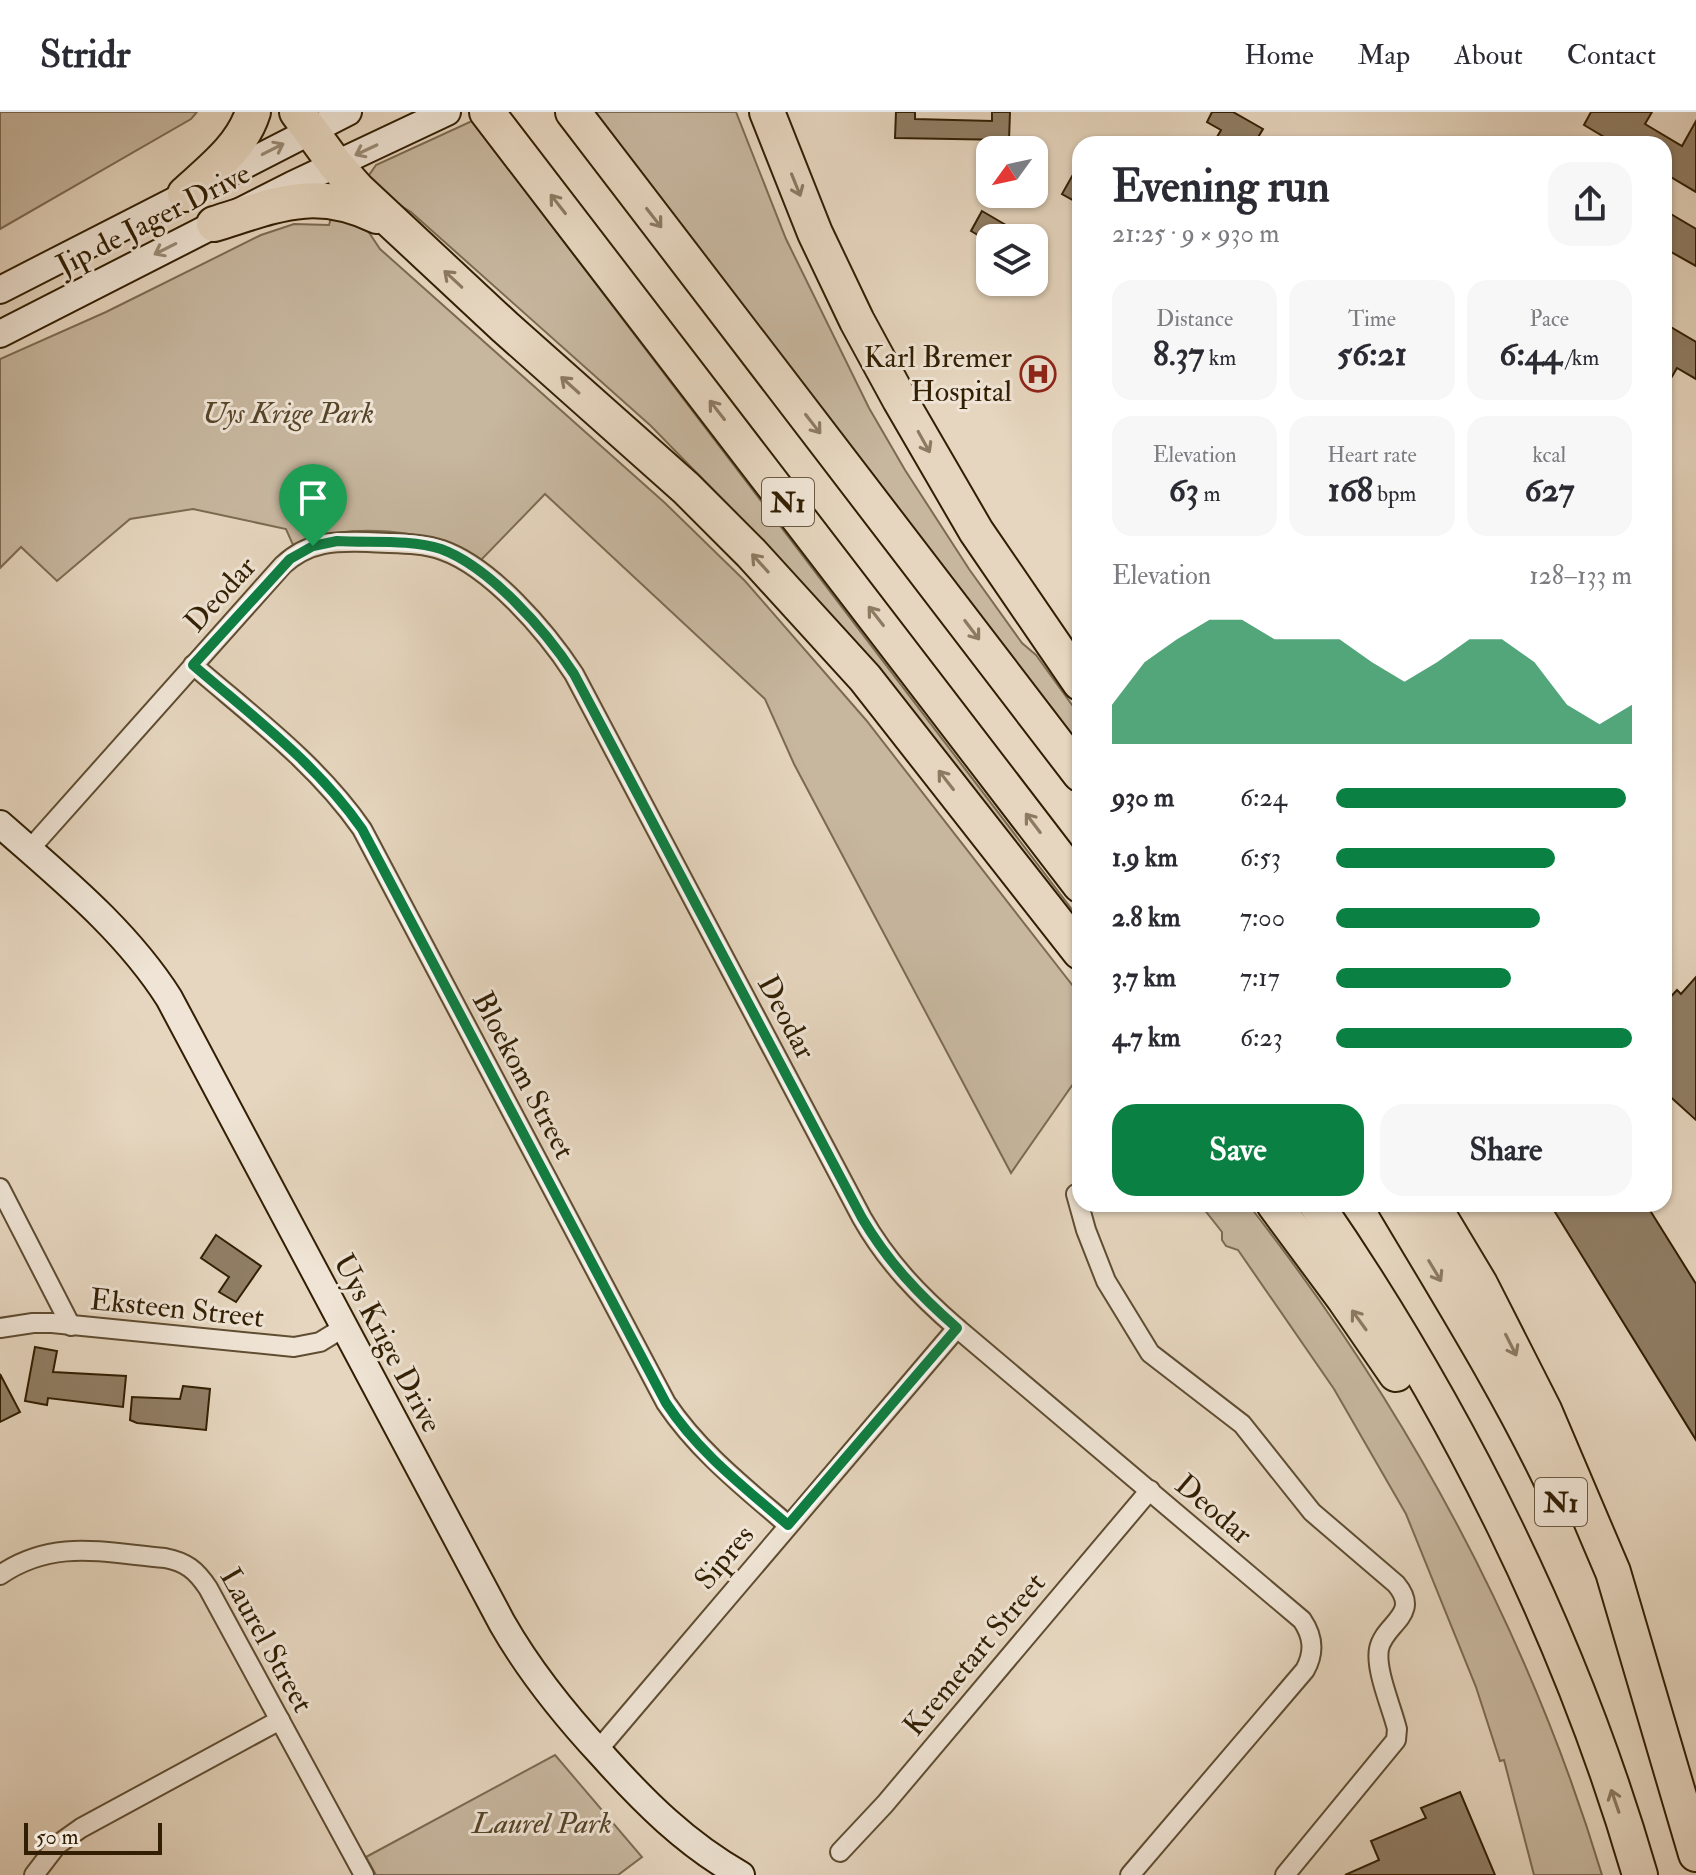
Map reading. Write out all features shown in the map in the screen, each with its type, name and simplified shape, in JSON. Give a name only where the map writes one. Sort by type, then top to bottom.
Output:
[{"type":"highway","points":[[185,194],[235,146],[253,112]]},
{"type":"highway","name":"N1","points":[[573,112],[1072,764]]},
{"type":"highway","points":[[767,112],[815,233],[857,321],[900,400],[976,531],[1072,671]]},
{"type":"highway","name":"N1","points":[[491,116],[1072,875]]},
{"type":"highway","points":[[304,121],[358,190],[505,327],[686,488],[751,553],[865,678],[1072,942]]},
{"type":"highway","points":[[214,224],[288,202],[323,199],[353,205],[402,229]]},
{"type":"highway","points":[[1280,1212],[1381,1350],[1548,1623]]},
{"type":"highway","name":"N1","points":[[1321,1212],[1401,1339],[1503,1524],[1583,1709],[1640,1875]]},
{"type":"highway","name":"N1","points":[[1400,1212],[1471,1332],[1547,1473],[1580,1543],[1638,1682],[1696,1854]]},
{"type":"highway","points":[[1437,1212],[1480,1284],[1544,1410],[1602,1543],[1621,1597],[1686,1820]]},
{"type":"street","name":"Jip de Jager Drive","points":[[0,290],[185,194],[304,121],[348,112]]},
{"type":"street","name":"Jip de Jager Drive","points":[[0,334],[214,224],[447,112]]},
{"type":"street","name":"Deodar","points":[[29,850],[297,553],[337,541],[423,546],[440,549],[480,571],[545,633],[574,674],[866,1226],[904,1278],[957,1328],[1302,1620],[1307,1628],[1312,1646],[1305,1670],[1130,1875]]},
{"type":"street","name":"Bloekom Street","points":[[193,665],[301,758],[362,829],[666,1403],[704,1451],[788,1525]]},
{"type":"street","name":"Uys Krige Drive","points":[[0,824],[117,930],[154,974],[201,1055],[343,1328],[515,1646],[553,1701],[665,1821],[696,1847],[741,1875]]},
{"type":"street","points":[[0,1188],[71,1326]]},
{"type":"street","points":[[1081,1212],[1106,1281],[1150,1353],[1242,1424],[1312,1512],[1404,1594],[1404,1613],[1379,1647],[1380,1667],[1397,1729],[1394,1744],[1285,1875]]},
{"type":"street","name":"Eksteen Street","points":[[0,1328],[33,1323],[294,1347],[320,1342],[343,1328]]},
{"type":"street","name":"Sipres","points":[[598,1750],[957,1328]]},
{"type":"street","name":"Kremetart Street","points":[[840,1852],[885,1804],[1150,1490]]},
{"type":"street","name":"Laurel Street","points":[[0,1575],[59,1550],[179,1561],[196,1572],[208,1588],[364,1875]]},
{"type":"street","points":[[34,1875],[57,1845],[81,1828],[280,1720]]},
{"type":"green space","points":[[0,112],[197,112],[191,119],[0,229]]},
{"type":"green space","points":[[593,112],[736,112],[786,239],[869,408],[969,569],[1022,643],[1036,655],[1072,705],[1072,741]]},
{"type":"green space","points":[[472,121],[1072,909],[1072,924],[805,587],[766,544],[651,426],[411,212],[383,195],[367,178],[376,165]]},
{"type":"green space","name":"Uys Krige Park","points":[[334,208],[362,222],[380,249],[665,503],[745,581],[866,720],[1072,985],[1072,1085],[1011,1173],[794,764],[765,699],[545,494],[481,560],[439,541],[388,532],[337,533],[293,545],[286,529],[193,509],[130,519],[57,581],[21,547],[0,568],[0,359],[106,312],[261,235],[294,224],[329,225]]},
{"type":"green space","points":[[1206,1212],[1254,1212],[1359,1359],[1409,1440],[1499,1608],[1538,1695],[1602,1875],[1534,1875],[1504,1760],[1500,1761],[1476,1687],[1406,1514],[1334,1389],[1238,1250],[1226,1246],[1222,1232]]},
{"type":"green space","name":"Laurel Park","points":[[555,1755],[642,1857],[618,1875],[376,1875],[366,1857]]},
{"type":"building","points":[[896,112],[915,112],[915,119],[992,121],[992,112],[1010,112],[1009,136],[976,136],[976,139],[895,138]]},
{"type":"building","points":[[1212,112],[1233,112],[1263,129],[1259,136],[1218,136],[1221,130],[1207,122]]},
{"type":"building","points":[[1591,112],[1652,112],[1645,124],[1665,136],[1603,136],[1584,125]]},
{"type":"building","points":[[1696,121],[1696,192],[1672,178],[1672,140],[1682,146]]},
{"type":"building","points":[[1072,176],[1072,200],[1062,194]]},
{"type":"building","points":[[982,211],[1004,224],[976,224],[976,234],[971,231]]},
{"type":"building","points":[[1672,215],[1696,229],[1696,266],[1672,252]]},
{"type":"building","points":[[1672,328],[1696,342],[1696,379],[1677,368],[1672,376]]},
{"type":"building","points":[[1696,977],[1696,1120],[1672,1098],[1672,995],[1677,990],[1681,994]]},
{"type":"building","points":[[1555,1212],[1651,1212],[1696,1284],[1696,1440]]},
{"type":"building","points":[[216,1235],[261,1266],[236,1302],[219,1292],[229,1277],[201,1258]]},
{"type":"building","points":[[35,1347],[57,1351],[53,1372],[126,1376],[123,1407],[48,1398],[47,1405],[25,1401]]},
{"type":"building","points":[[0,1374],[20,1412],[0,1422]]},
{"type":"building","points":[[183,1386],[210,1389],[206,1430],[130,1420],[132,1397],[180,1399]]},
{"type":"building","points":[[1460,1792],[1495,1875],[1345,1875],[1379,1860],[1371,1841],[1426,1818],[1421,1808]]},
{"type":"place","name":"Karl Bremer Hospital","points":[[1038,374]]},
{"type":"route","points":[[337,541],[407,544],[440,549],[480,571],[545,633],[574,674],[862,1218],[892,1265],[957,1328],[788,1525],[704,1451],[666,1403],[362,829],[301,758],[193,665],[283,565],[297,553],[313,546],[337,541]]}]
